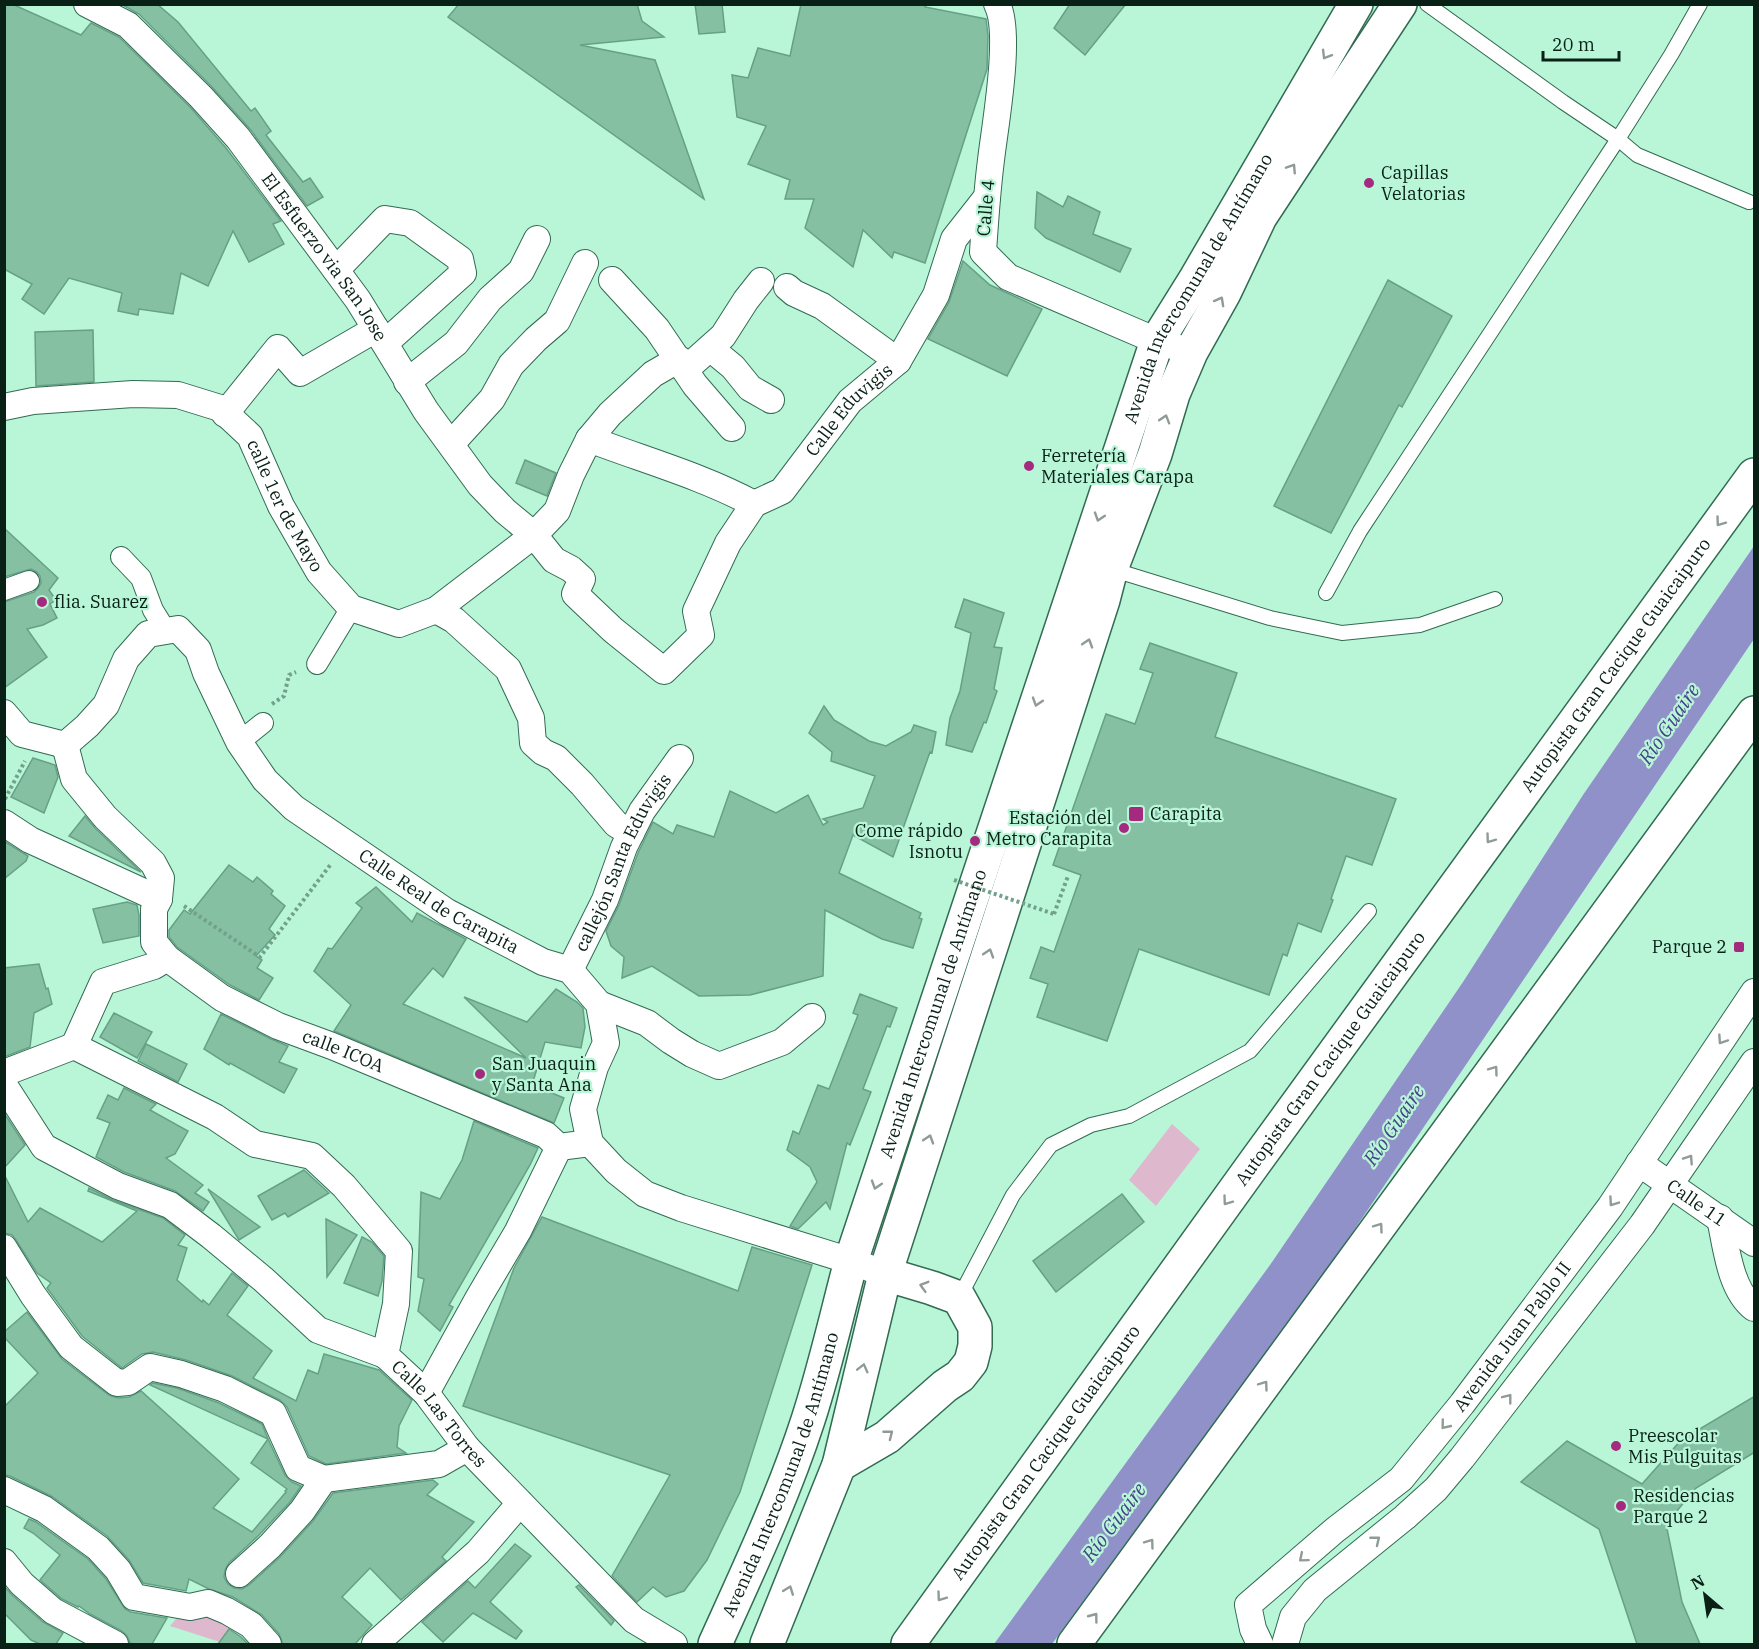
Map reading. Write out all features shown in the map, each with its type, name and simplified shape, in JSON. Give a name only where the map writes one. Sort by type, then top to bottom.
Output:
[{"type":"main road","name":"Avenida Intercomunal de Antímano","points":[[715,1644],[757,1551],[795,1457],[819,1386],[851,1261],[1157,341],[1356,4]]},
{"type":"main road","name":"Avenida Intercomunal de Antímano","points":[[767,1644],[839,1465],[885,1275],[1103,600],[1111,569],[1155,454],[1173,394],[1191,352],[1224,293],[1260,218],[1400,4]]},
{"type":"main road","name":"Autopista Gran Cacique Guaicaipuro","points":[[908,1644],[1755,475]]},
{"type":"main road","points":[[1074,1644],[1755,713]]},
{"type":"main road","points":[[839,1465],[887,1437],[945,1386],[960,1376],[971,1362],[975,1346],[975,1327],[959,1298],[885,1275]]},
{"type":"street","name":"El Esfuerzo via San Jose","points":[[87,4],[128,25],[201,97],[238,138],[336,270],[381,336],[406,382],[480,484],[505,511],[534,535],[555,560],[571,569],[582,579],[575,594],[613,630],[664,671],[701,636],[696,610],[728,543],[754,504]]},
{"type":"street","name":"Calle 4","points":[[997,4],[1001,12],[1004,51],[983,252],[1008,277],[1157,341],[1191,352]]},
{"type":"street","name":"Calle Eduvigis","points":[[754,504],[782,491],[850,401],[898,361],[936,295],[954,239],[987,197]]},
{"type":"street","points":[[225,414],[278,348],[300,373],[381,336],[463,273],[460,259],[410,223],[385,219],[336,270]]},
{"type":"street","points":[[406,382],[456,343],[490,299],[521,271],[537,239]]},
{"type":"street","points":[[451,444],[492,399],[511,365],[557,321],[585,263]]},
{"type":"street","points":[[612,280],[657,329],[695,385],[732,428]]},
{"type":"street","name":"calle 1er de Mayo","points":[[4,406],[33,401],[144,394],[178,395],[220,408],[250,436],[281,506],[319,572],[351,608],[399,624],[436,610],[534,535],[556,511],[589,439],[610,414],[653,374],[682,364],[710,348],[723,336],[761,281]]},
{"type":"street","points":[[787,286],[794,293],[822,306],[898,361]]},
{"type":"street","points":[[710,348],[732,367],[750,388],[771,400]]},
{"type":"street","points":[[589,439],[672,468],[754,504]]},
{"type":"street","points":[[4,713],[22,734],[65,745],[106,705],[126,659],[148,634],[166,631],[153,610],[141,579],[121,557]]},
{"type":"street","points":[[4,590],[29,581]]},
{"type":"street","points":[[317,664],[351,608]]},
{"type":"street","points":[[436,610],[454,620],[508,669],[531,718],[533,743],[543,752],[556,758],[582,783],[616,824],[631,832]]},
{"type":"street","name":"Calle Real de Carapita","points":[[166,631],[178,629],[198,650],[238,742],[265,780],[294,808],[447,912],[543,962],[570,970]]},
{"type":"street","points":[[238,742],[263,723]]},
{"type":"street","name":"calle ICOA","points":[[65,745],[74,779],[105,817],[153,863],[161,878],[160,895],[154,909],[154,942],[167,958],[222,998],[278,1026],[332,1046],[546,1135],[559,1147]]},
{"type":"street","name":"callejón Santa Eduvigis","points":[[570,970],[604,900],[631,832],[642,811],[680,758]]},
{"type":"street","points":[[4,823],[30,840],[160,895]]},
{"type":"street","points":[[4,1072],[74,1046],[103,982],[154,966],[167,958]]},
{"type":"street","points":[[570,970],[599,1004],[646,1023],[692,1054],[719,1066],[782,1042],[812,1017]]},
{"type":"street","name":"Avenida Juan Pablo II","points":[[1260,1644],[1248,1605],[1335,1530],[1401,1479],[1462,1404],[1610,1207],[1755,992]]},
{"type":"street","points":[[599,1004],[606,1043],[583,1109],[590,1143],[616,1171],[645,1194],[681,1208],[851,1261],[885,1275]]},
{"type":"street","name":"Calle Las Torres","points":[[74,1046],[215,1118],[255,1144],[312,1155],[344,1186],[399,1251],[396,1304],[385,1355],[426,1393],[467,1448],[634,1620],[674,1644]]},
{"type":"street","name":"Avenida Juan Pablo II","points":[[1285,1644],[1293,1617],[1315,1590],[1436,1489],[1671,1186],[1755,1062]]},
{"type":"street","points":[[4,1085],[44,1147],[118,1186],[170,1205],[255,1272],[318,1330],[385,1355]]},
{"type":"street","points":[[426,1393],[478,1297],[518,1231],[559,1147],[590,1143]]},
{"type":"street","name":"Calle 11","points":[[1639,1163],[1755,1243]]},
{"type":"street","points":[[1720,1218],[1732,1276],[1748,1304],[1755,1308]]},
{"type":"street","points":[[4,1248],[33,1295],[71,1347],[117,1383],[128,1382],[150,1367],[181,1374],[225,1389],[273,1413],[298,1467],[324,1479],[439,1464],[467,1448]]},
{"type":"street","points":[[239,1574],[302,1511],[324,1479]]},
{"type":"street","points":[[4,1490],[44,1509],[98,1548],[118,1570],[134,1597],[190,1606],[208,1603],[227,1611],[251,1626],[268,1644]]},
{"type":"street","points":[[375,1644],[478,1552],[520,1503]]},
{"type":"street","points":[[4,1562],[22,1584],[53,1611],[115,1644]]},
{"type":"lane","points":[[1427,4],[1618,139],[1637,155],[1749,202]]},
{"type":"lane","points":[[1326,593],[1360,531],[1618,139],[1700,4]]},
{"type":"lane","points":[[1111,569],[1270,618],[1342,633],[1420,625],[1495,598]]},
{"type":"lane","points":[[959,1298],[1013,1195],[1051,1145],[1091,1125],[1129,1116],[1250,1052],[1369,911]]},
{"type":"path","points":[[263,723],[262,711],[284,696],[288,675],[317,664]]},
{"type":"path","points":[[4,800],[38,738]]},
{"type":"path","points":[[160,895],[261,957],[326,870]]},
{"type":"path","points":[[954,880],[1054,914],[1068,876]]},
{"type":"shaded area","points":[[1172,1124],[1200,1149],[1156,1206],[1129,1180]]},
{"type":"shaded area","points":[[191,1601],[237,1617],[220,1642],[170,1626]]},
{"type":"water","name":"Río Guaire","points":[[1754,546],[1754,639],[1300,1310],[1052,1644],[994,1644],[1270,1265],[1463,982],[1583,795]]},
{"type":"building","points":[[4,4],[12,4],[81,35],[91,23],[119,37],[190,107],[226,148],[281,221],[273,224],[284,244],[249,262],[233,231],[208,286],[181,273],[173,314],[139,309],[138,315],[118,311],[122,293],[69,278],[44,314],[22,299],[32,284],[4,269]]},
{"type":"building","points":[[121,4],[157,4],[178,22],[251,111],[255,108],[271,131],[266,135],[303,182],[310,178],[323,197],[307,206],[250,129],[212,87],[139,14]]},
{"type":"building","points":[[459,4],[637,4],[642,21],[664,37],[580,45],[655,60],[704,199],[448,17]]},
{"type":"building","points":[[695,4],[722,4],[725,32],[699,34]]},
{"type":"building","points":[[801,4],[926,4],[925,7],[986,19],[987,69],[925,263],[894,252],[892,258],[863,230],[853,267],[805,228],[814,199],[785,199],[790,180],[748,164],[766,126],[737,117],[732,75],[748,78],[758,48],[790,56]]},
{"type":"building","points":[[1070,4],[1126,4],[1085,55],[1054,28]]},
{"type":"building","points":[[1037,192],[1063,207],[1068,196],[1100,212],[1093,234],[1131,249],[1120,272],[1046,238],[1035,228]]},
{"type":"building","points":[[963,261],[990,285],[1042,309],[1007,376],[928,339],[949,302]]},
{"type":"building","points":[[1388,280],[1452,316],[1402,407],[1399,405],[1331,533],[1274,506]]},
{"type":"building","points":[[93,330],[94,382],[36,386],[35,332]]},
{"type":"building","points":[[525,460],[556,473],[547,496],[516,483]]},
{"type":"building","points":[[4,528],[58,578],[49,590],[56,600],[50,604],[57,618],[27,629],[47,657],[4,688],[4,602],[34,592],[41,583],[40,576],[31,569],[4,577]]},
{"type":"building","points":[[964,599],[1004,613],[994,647],[1002,648],[994,689],[997,691],[986,723],[984,722],[972,752],[946,745],[950,718],[960,691],[971,633],[955,627]]},
{"type":"building","points":[[1150,643],[1237,673],[1215,737],[1396,799],[1372,865],[1346,856],[1321,932],[1298,923],[1287,956],[1283,954],[1269,995],[1139,949],[1107,1041],[1037,1017],[1048,984],[1030,978],[1041,947],[1054,952],[1081,875],[1053,865],[1106,714],[1135,724],[1153,673],[1140,669]]},
{"type":"building","points":[[824,706],[834,720],[869,741],[886,746],[911,732],[914,725],[936,732],[932,753],[930,752],[893,857],[853,835],[839,873],[921,913],[919,918],[922,919],[913,948],[882,939],[825,910],[823,976],[750,995],[699,996],[652,966],[622,978],[624,957],[611,946],[606,931],[653,822],[673,834],[677,825],[714,837],[730,791],[776,813],[808,795],[823,825],[828,822],[823,819],[863,808],[875,776],[831,761],[832,752],[809,733]]},
{"type":"building","points":[[33,758],[55,765],[58,777],[44,813],[11,797]]},
{"type":"building","points":[[85,816],[95,828],[141,872],[69,836]]},
{"type":"building","points":[[4,841],[28,856],[26,861],[4,879]]},
{"type":"building","points":[[229,865],[253,882],[257,877],[285,906],[269,929],[275,935],[256,956],[262,960],[257,968],[273,978],[259,1000],[230,985],[177,947],[169,937],[169,930],[184,910],[190,914]]},
{"type":"building","points":[[376,887],[412,922],[417,913],[466,939],[443,977],[433,968],[403,1004],[526,1058],[464,997],[527,1022],[556,989],[583,1008],[585,1027],[581,1048],[545,1042],[532,1085],[564,1098],[554,1123],[334,1031],[351,1005],[314,971],[328,948],[332,949],[362,908],[356,903]]},
{"type":"building","points":[[127,902],[137,905],[139,936],[103,943],[93,909]]},
{"type":"building","points":[[39,964],[52,1004],[34,1013],[30,1047],[4,1057],[4,968]]},
{"type":"building","points":[[860,994],[897,1008],[890,1027],[887,1026],[863,1089],[871,1092],[850,1145],[847,1143],[830,1209],[826,1202],[798,1229],[790,1226],[817,1182],[810,1167],[787,1150],[793,1131],[799,1134],[818,1085],[829,1089],[858,1015],[853,1013]]},
{"type":"building","points":[[114,1013],[152,1032],[137,1058],[100,1037]]},
{"type":"building","points":[[221,1014],[288,1046],[279,1062],[297,1069],[284,1093],[230,1063],[229,1065],[204,1049]]},
{"type":"building","points":[[146,1044],[187,1064],[178,1082],[138,1061]]},
{"type":"building","points":[[124,1088],[156,1104],[150,1110],[188,1131],[175,1154],[166,1158],[203,1185],[195,1193],[209,1202],[203,1211],[175,1191],[124,1172],[96,1157],[110,1123],[97,1118],[108,1095],[118,1100]]},
{"type":"building","points":[[4,1113],[25,1145],[4,1168]]},
{"type":"building","points":[[474,1121],[538,1148],[449,1305],[453,1307],[440,1331],[418,1311],[424,1279],[418,1277],[421,1192],[440,1199],[462,1160]]},
{"type":"building","points":[[304,1170],[329,1193],[288,1217],[285,1213],[272,1220],[258,1196]]},
{"type":"building","points":[[4,1174],[28,1222],[40,1208],[102,1242],[137,1211],[88,1191],[89,1188],[113,1200],[163,1218],[185,1235],[178,1245],[187,1248],[177,1280],[202,1302],[203,1300],[209,1305],[232,1273],[248,1286],[227,1315],[272,1351],[253,1378],[296,1401],[308,1370],[318,1374],[324,1354],[379,1370],[412,1400],[399,1426],[397,1447],[406,1453],[326,1464],[309,1456],[287,1407],[280,1400],[232,1376],[186,1360],[153,1352],[142,1354],[122,1368],[82,1336],[47,1288],[51,1283],[37,1273],[12,1235],[4,1233]]},
{"type":"building","points":[[208,1189],[260,1227],[239,1240]]},
{"type":"building","points":[[1122,1194],[1144,1222],[1056,1292],[1033,1261]]},
{"type":"building","points":[[542,1217],[738,1291],[752,1247],[812,1265],[740,1492],[707,1560],[684,1591],[666,1597],[653,1587],[637,1602],[612,1576],[670,1475],[463,1406],[514,1268]]},
{"type":"building","points":[[326,1219],[357,1235],[327,1277]]},
{"type":"building","points":[[362,1237],[372,1242],[384,1256],[378,1296],[344,1283]]},
{"type":"building","points":[[27,1312],[62,1359],[109,1395],[118,1398],[129,1397],[141,1391],[239,1479],[213,1508],[252,1532],[287,1489],[251,1463],[268,1439],[285,1475],[292,1482],[301,1486],[290,1502],[229,1563],[224,1577],[234,1588],[242,1589],[249,1585],[280,1557],[313,1521],[333,1493],[433,1480],[438,1484],[427,1495],[474,1522],[442,1557],[446,1561],[401,1600],[370,1568],[342,1597],[372,1625],[355,1644],[283,1644],[279,1634],[262,1615],[233,1597],[189,1579],[186,1591],[143,1583],[129,1560],[107,1536],[51,1496],[4,1475],[4,1407],[38,1373],[4,1337],[4,1332]]},
{"type":"building","points":[[153,1383],[177,1388],[219,1403],[262,1424],[268,1439],[150,1385]]},
{"type":"building","name":"Residencias Parque 2","points":[[1755,1396],[1755,1452],[1696,1488],[1666,1524],[1682,1602],[1700,1644],[1637,1644],[1599,1529],[1521,1482],[1567,1441],[1642,1484],[1681,1440]]},
{"type":"building","points":[[29,1519],[88,1559],[106,1579],[125,1609],[167,1618],[152,1644],[130,1643],[122,1631],[79,1606],[62,1599],[40,1580],[60,1555],[24,1528]]},
{"type":"building","points":[[515,1544],[531,1556],[490,1602],[522,1631],[516,1639],[473,1613],[443,1642],[422,1622],[468,1581],[475,1588]]},
{"type":"building","points":[[579,1585],[614,1621],[611,1625],[576,1587]]},
{"type":"building","points":[[4,1586],[43,1622],[63,1633],[56,1644],[40,1644],[31,1640],[4,1613]]},
{"type":"building","points":[[229,1629],[241,1637],[248,1644],[218,1644]]},
{"type":"place","name":"Capillas Velatorias","points":[[1369,183]]},
{"type":"place","name":"Ferretería Materiales Carapa","points":[[1029,466]]},
{"type":"place","name":"flia. Suarez","points":[[42,602]]},
{"type":"place","name":"Carapita","points":[[1136,814]]},
{"type":"place","name":"Estación del Metro Carapita","points":[[1124,828]]},
{"type":"place","name":"Come rápido Isnotu","points":[[975,841]]},
{"type":"place","name":"Parque 2","points":[[1739,947]]},
{"type":"place","name":"San Juaquin y Santa Ana","points":[[480,1074]]},
{"type":"place","name":"Preescolar Mis Pulguitas","points":[[1616,1446]]},
{"type":"place","name":"Residencias Parque 2","points":[[1621,1506]]}]
